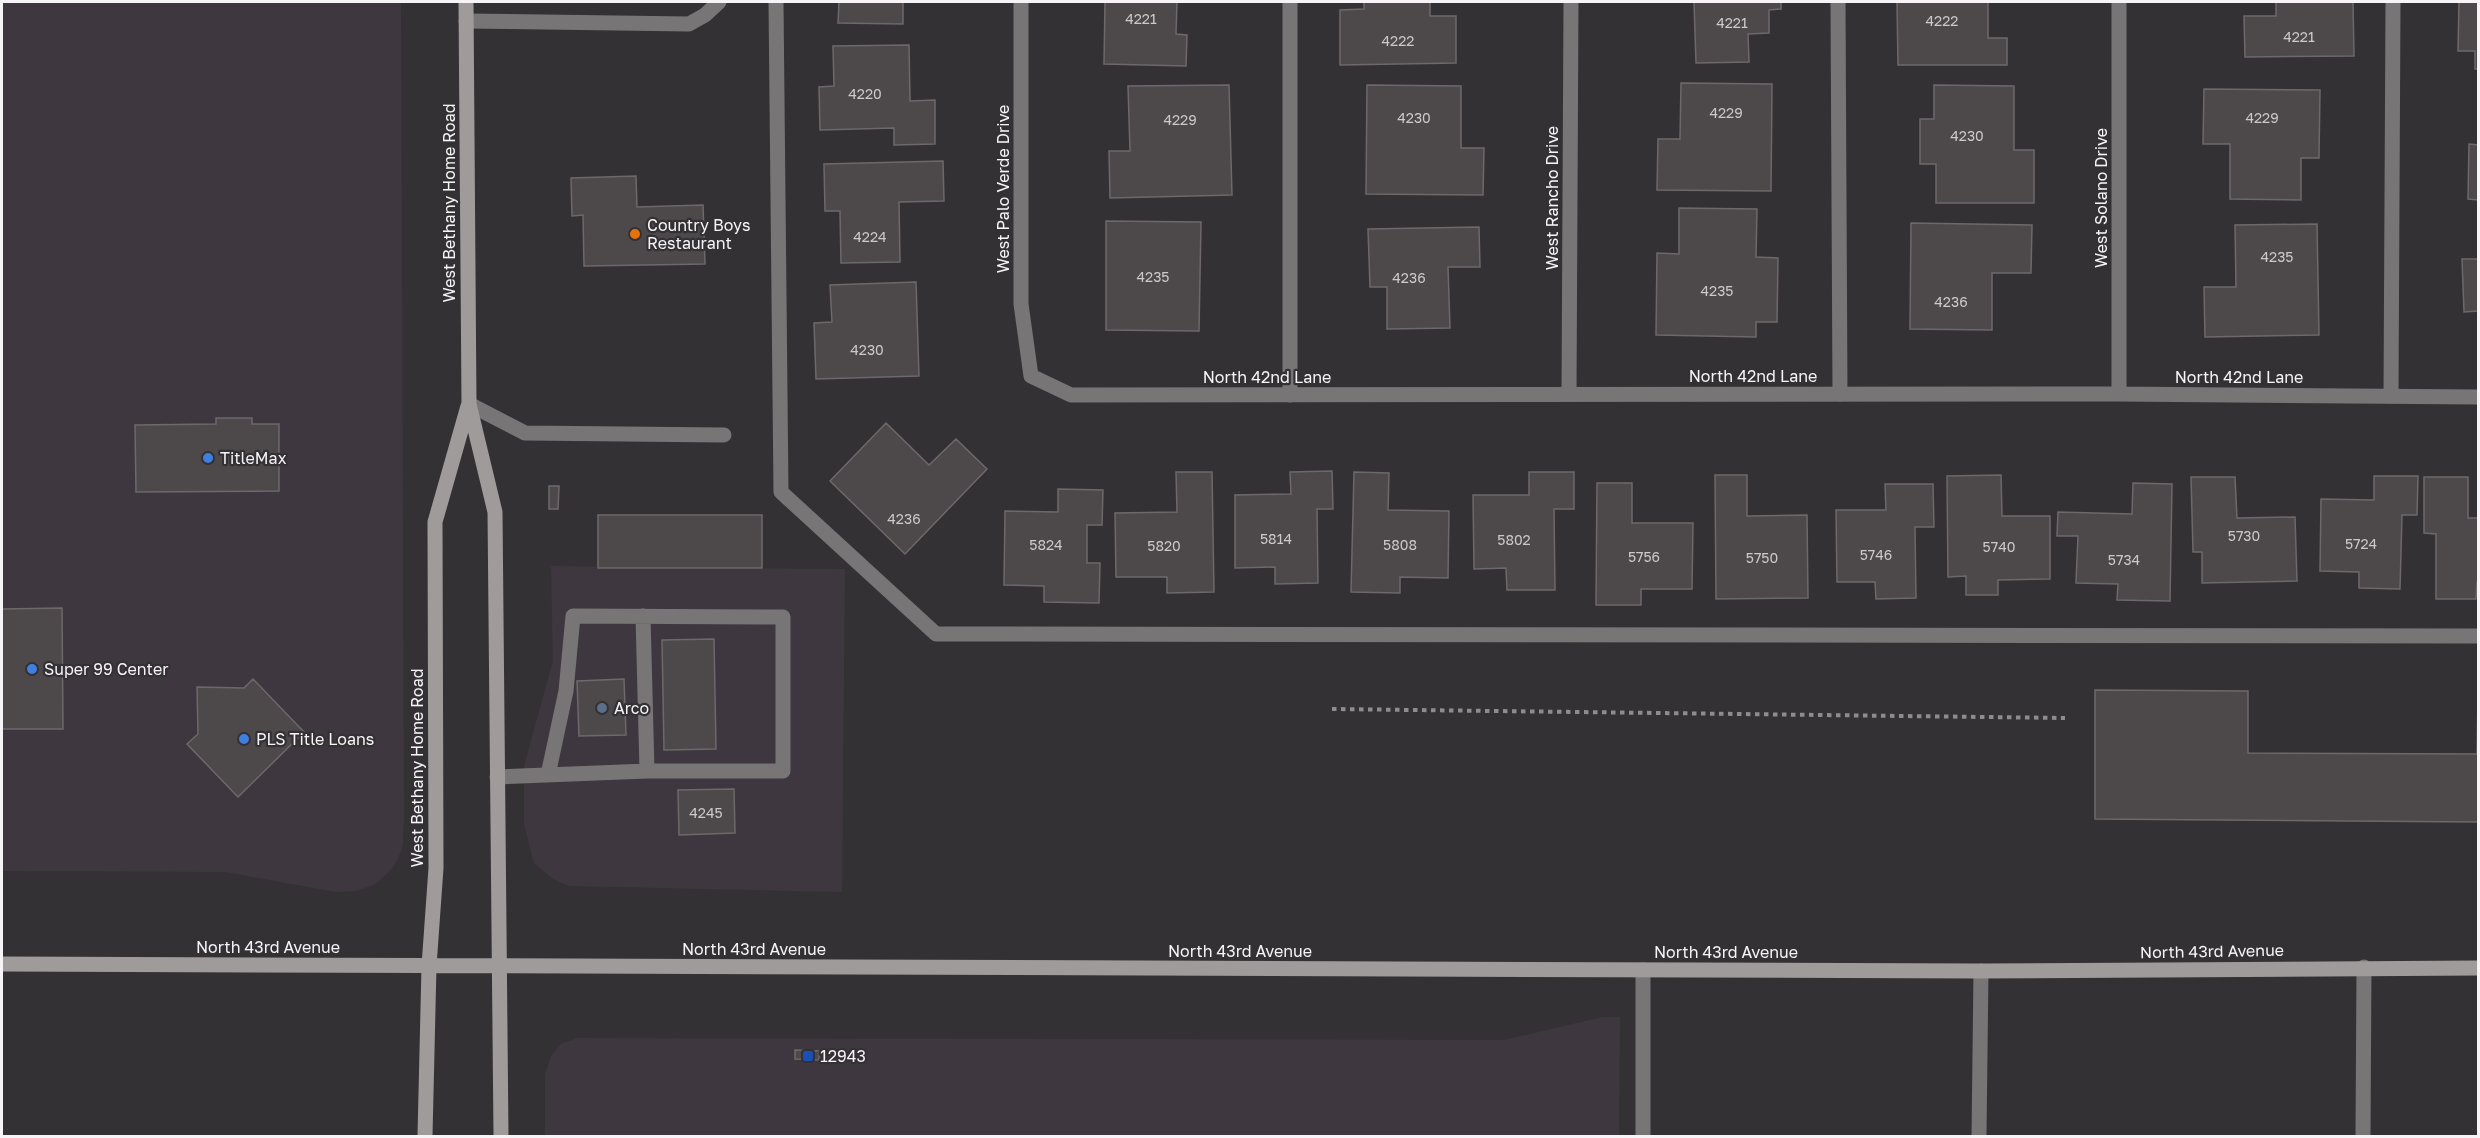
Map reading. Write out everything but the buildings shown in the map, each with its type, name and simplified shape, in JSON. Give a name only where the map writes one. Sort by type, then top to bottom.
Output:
[{"type":"main road","name":"West Bethany Home Road","points":[[466,2],[468,404],[495,512],[501,1137]]},
{"type":"main road","name":"West Bethany Home Road","points":[[425,1137],[429,966],[436,868],[435,522],[468,404]]},
{"type":"main road","name":"North 43rd Avenue","points":[[2,964],[1981,971],[2478,968]]},
{"type":"street","points":[[466,21],[689,24],[705,15],[719,2]]},
{"type":"street","points":[[776,2],[781,492],[936,634],[2478,636]]},
{"type":"street","name":"West Palo Verde Drive","points":[[1021,2],[1021,304],[1031,376]]},
{"type":"street","points":[[1290,2],[1290,396]]},
{"type":"street","name":"West Rancho Drive","points":[[1569,394],[1571,2]]},
{"type":"street","points":[[1838,2],[1840,394]]},
{"type":"street","name":"West Solano Drive","points":[[2119,2],[2119,394]]},
{"type":"street","points":[[2391,396],[2393,2]]},
{"type":"street","name":"North 42nd Lane","points":[[1031,376],[1071,395],[2119,394],[2478,397]]},
{"type":"street","points":[[468,404],[525,433],[724,435]]},
{"type":"street","points":[[497,777],[548,775],[646,771],[783,771],[783,617],[573,616],[566,691],[548,775]]},
{"type":"street","points":[[643,616],[646,771]]},
{"type":"street","points":[[2363,1137],[2364,967]]},
{"type":"street","points":[[1643,970],[1643,1137]]},
{"type":"street","points":[[1979,1137],[1981,971]]},
{"type":"path","points":[[1332,709],[2065,718]]},
{"type":"shaded area","points":[[2,2],[401,2],[404,817],[403,845],[397,861],[388,873],[374,885],[356,891],[336,892],[225,872],[2,871]]},
{"type":"shaded area","points":[[551,566],[845,569],[842,892],[569,886],[553,879],[534,863],[524,824],[524,766],[553,661]]},
{"type":"shaded area","points":[[1602,1017],[1620,1017],[1619,1136],[545,1136],[545,1074],[551,1056],[561,1044],[578,1038],[1505,1040]]},
{"type":"place","name":"Country Boys Restaurant","points":[[635,234]]},
{"type":"place","name":"TitleMax","points":[[208,458]]},
{"type":"place","name":"Super 99 Center","points":[[32,669]]},
{"type":"place","name":"Arco","points":[[602,708]]},
{"type":"place","name":"PLS Title Loans","points":[[244,739]]},
{"type":"place","name":"12943","points":[[808,1056]]}]
